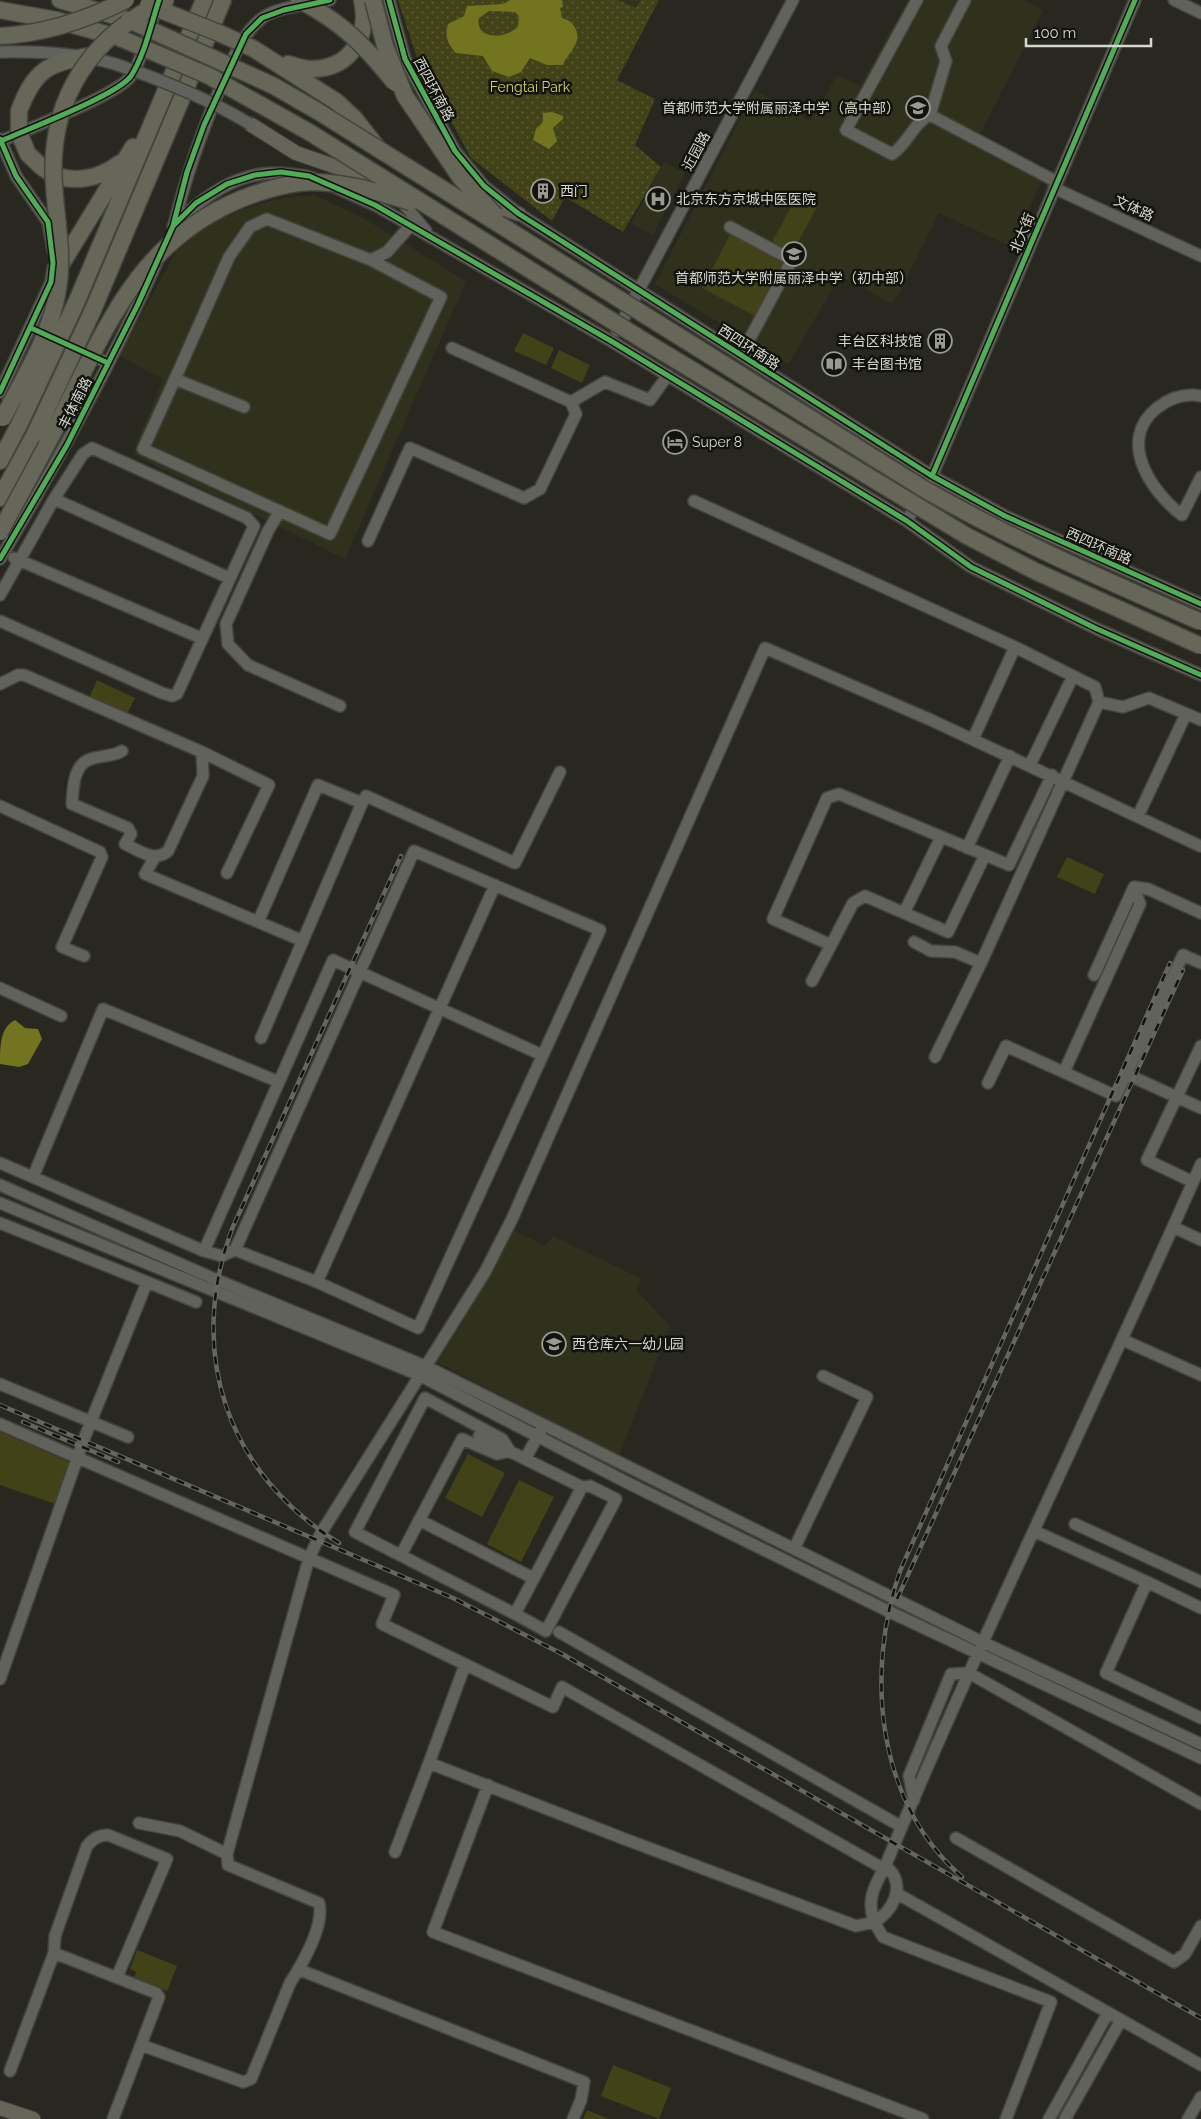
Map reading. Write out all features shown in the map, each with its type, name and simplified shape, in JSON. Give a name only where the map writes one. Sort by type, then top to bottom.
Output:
[{"type":"highway","name":"西四环南路","points":[[60,0],[129,20],[274,86],[924,489],[1011,536]]},
{"type":"highway","points":[[0,36],[45,31],[82,21],[132,0],[188,20],[254,49],[274,60],[337,102],[355,119],[377,147]]},
{"type":"highway","points":[[2,421],[53,315],[58,289],[60,242],[54,184],[54,150],[61,116],[74,81],[95,52],[117,30],[138,13],[166,0]]},
{"type":"highway","points":[[0,461],[19,425],[76,303],[204,0]]},
{"type":"highway","points":[[298,0],[324,13],[350,32],[406,96],[460,178],[510,231]]},
{"type":"highway","points":[[274,60],[309,69],[328,67],[342,60],[354,51],[363,32],[366,17],[362,0]]},
{"type":"highway","points":[[373,0],[385,46],[406,96]]},
{"type":"highway","name":"丰体南路","points":[[0,498],[35,434],[93,310],[222,1]]},
{"type":"highway","points":[[0,10],[56,20],[120,38],[209,76],[265,106],[654,347],[967,536],[1011,558]]},
{"type":"highway","points":[[89,56],[66,60],[44,70],[28,88],[19,111],[19,133],[28,154],[47,171],[72,179],[90,179],[107,173],[126,158]]},
{"type":"highway","points":[[51,282],[161,102]]},
{"type":"highway","points":[[0,532],[118,305],[160,251],[181,233],[208,216],[258,193],[287,185],[312,182],[358,187],[431,209]]},
{"type":"highway","name":"西四环南路","points":[[1045,553],[1201,622]]},
{"type":"highway","points":[[1055,580],[1159,627]]},
{"type":"highway","points":[[1184,638],[1201,646]]},
{"type":"main road","points":[[250,124],[296,153],[388,185],[916,507],[994,549]]},
{"type":"main road","name":"西四环南路","points":[[377,147],[630,306],[929,482],[977,519],[1045,553]]},
{"type":"main road","points":[[438,186],[519,214]]},
{"type":"main road","points":[[1011,558],[1055,580]]},
{"type":"main road","points":[[1159,627],[1184,638]]},
{"type":"main road","points":[[0,2108],[33,2119]]},
{"type":"street","points":[[0,392],[51,282],[53,263],[48,222],[20,182],[0,140],[115,90],[130,76],[146,39],[158,0]]},
{"type":"street","points":[[173,226],[187,172],[204,125],[246,34],[262,18],[284,10],[330,0]]},
{"type":"street","name":"西四环南路","points":[[389,0],[405,59],[455,151],[484,186],[519,214],[741,355],[929,482],[1201,604]]},
{"type":"street","name":"近园路","points":[[611,341],[793,0]]},
{"type":"street","points":[[916,0],[846,130],[892,154],[901,148],[922,119],[930,115],[946,60],[941,46],[965,0]]},
{"type":"street","name":"北大街","points":[[907,521],[929,482],[1135,0]]},
{"type":"street","points":[[1174,0],[1201,13]]},
{"type":"street","points":[[0,52],[25,51],[89,56],[157,78],[213,102],[250,124]]},
{"type":"street","name":"文体路","points":[[930,115],[1055,185],[1201,256]]},
{"type":"street","points":[[173,226],[196,204],[227,184],[255,174],[281,172],[309,176],[375,205],[611,341],[907,521],[971,567],[1097,628],[1201,675]]},
{"type":"street","points":[[388,185],[430,236]]},
{"type":"street","points":[[267,218],[371,260],[441,296],[330,534],[143,449],[229,257],[250,227],[267,218]]},
{"type":"street","points":[[371,260],[387,252],[411,225]]},
{"type":"street","name":"丰体南路","points":[[2,556],[67,445],[138,304],[173,226]]},
{"type":"street","points":[[730,227],[792,260],[741,355]]},
{"type":"street","points":[[31,328],[108,363]]},
{"type":"street","points":[[368,541],[410,448],[524,498],[532,496],[540,489],[576,414],[571,402],[452,348]]},
{"type":"street","points":[[18,356],[94,392]]},
{"type":"street","points":[[571,402],[605,382],[650,400],[668,376]]},
{"type":"street","points":[[175,379],[244,407]]},
{"type":"street","points":[[1201,396],[1177,398],[1165,402],[1150,413],[1140,431],[1138,452],[1144,471],[1159,494],[1182,514],[1201,477]]},
{"type":"street","points":[[0,594],[54,499],[83,454],[92,448],[247,518],[254,526],[201,638],[177,694],[172,696],[0,621]]},
{"type":"street","points":[[54,499],[229,578]]},
{"type":"street","points":[[694,501],[1015,647],[1095,687],[1099,702],[1065,781],[981,963],[935,1057]]},
{"type":"street","points":[[280,512],[268,531],[226,624],[228,644],[248,665],[340,706]]},
{"type":"street","points":[[2,556],[19,561],[201,638]]},
{"type":"street","points":[[973,739],[1015,647]]},
{"type":"street","points":[[141,2044],[243,2082],[251,2078],[288,1988],[300,1970],[322,1914],[319,1903],[228,1865],[228,1854],[309,1558],[321,1532],[485,1272],[512,1220],[765,648],[973,739],[1200,846]]},
{"type":"street","points":[[0,684],[18,675],[24,675],[202,752],[269,785],[227,873]]},
{"type":"street","points":[[1030,765],[1073,676]]},
{"type":"street","points":[[1099,702],[1123,707],[1149,698],[1201,720]]},
{"type":"street","points":[[1138,816],[1186,714]]},
{"type":"street","points":[[122,751],[114,756],[92,758],[82,764],[73,785],[72,804],[128,828],[131,834],[125,844],[154,857]]},
{"type":"street","points":[[202,752],[203,776],[168,851],[154,857],[145,874],[303,941]]},
{"type":"street","points":[[967,848],[1010,756]]},
{"type":"street","points":[[261,1038],[366,796],[515,863],[560,772]]},
{"type":"street","points":[[830,945],[798,933],[773,920],[827,798],[840,794],[1009,865],[1052,775]]},
{"type":"street","points":[[258,922],[318,785],[362,803]]},
{"type":"street","points":[[0,806],[100,852],[102,857],[62,947],[84,956]]},
{"type":"street","points":[[904,913],[941,837]]},
{"type":"street","points":[[0,1163],[204,1251],[222,1256],[235,1250],[414,851],[600,930],[418,1328],[317,1282],[235,1250]]},
{"type":"street","points":[[812,981],[830,945],[858,898],[865,896],[948,932],[986,855]]},
{"type":"street","points":[[317,1282],[495,885]]},
{"type":"street","points":[[1134,888],[1148,889],[1201,913]]},
{"type":"street","points":[[1094,975],[1134,888]]},
{"type":"street","points":[[1064,1072],[1140,904],[1134,888]]},
{"type":"street","points":[[914,942],[931,950],[955,952],[981,963]]},
{"type":"street","points":[[988,1083],[1006,1046],[1116,1096],[1183,955],[1201,963]]},
{"type":"street","points":[[204,1251],[333,960],[542,1055]]},
{"type":"street","points":[[0,988],[61,1016]]},
{"type":"street","points":[[33,1177],[103,1009],[280,1082]]},
{"type":"street","points":[[1193,1182],[1148,1160],[1201,1046]]},
{"type":"street","points":[[1126,1074],[1201,1108]]},
{"type":"street","points":[[1006,2119],[1051,2002],[883,1937],[874,1922],[870,1910],[870,1898],[980,1647],[1123,1340],[1201,1164]]},
{"type":"street","points":[[0,1186],[544,1424],[794,1549],[980,1647],[1201,1758]]},
{"type":"street","points":[[0,1203],[422,1370],[537,1436],[853,1594],[980,1647],[1201,1744]]},
{"type":"street","points":[[0,1223],[196,1302]]},
{"type":"street","points":[[1173,1227],[1201,1240]]},
{"type":"street","points":[[0,1680],[91,1422],[147,1282]]},
{"type":"street","points":[[1123,1340],[1201,1375]]},
{"type":"street","points":[[794,1549],[867,1397],[823,1376]]},
{"type":"street","points":[[0,1384],[128,1437]]},
{"type":"street","points":[[479,1436],[582,1487],[590,1486],[616,1500],[546,1630],[355,1532],[425,1398],[502,1438],[510,1451]]},
{"type":"street","points":[[0,1424],[394,1595],[382,1624],[553,1707],[562,1686],[884,1869],[889,1869],[894,1874],[897,1887],[894,1903],[883,1917],[874,1922],[856,1926],[429,1763]]},
{"type":"street","points":[[525,1459],[544,1424]]},
{"type":"street","points":[[401,1555],[462,1439],[497,1454],[510,1451]]},
{"type":"street","points":[[515,1614],[582,1487]]},
{"type":"street","points":[[419,1520],[533,1578]]},
{"type":"street","points":[[1075,1524],[1201,1582]]},
{"type":"street","points":[[1034,1530],[1201,1608]]},
{"type":"street","points":[[1147,1582],[1106,1674],[1201,1718]]},
{"type":"street","points":[[559,1632],[902,1827]]},
{"type":"street","points":[[395,1852],[465,1665]]},
{"type":"street","points":[[969,1673],[1201,1804]]},
{"type":"street","points":[[488,1785],[433,1932],[923,2119]]},
{"type":"street","points":[[139,1823],[180,1831],[228,1854]]},
{"type":"street","points":[[10,2071],[54,1953],[54,1936],[87,1846],[93,1839],[108,1835],[167,1860],[117,1978]]},
{"type":"street","points":[[956,1838],[1174,1962],[1185,1954],[1201,1926]]},
{"type":"street","points":[[896,1893],[1201,2065]]},
{"type":"street","points":[[54,1953],[156,1993],[159,1997],[113,2119]]},
{"type":"street","points":[[300,1970],[584,2082],[581,2100],[573,2119]]},
{"type":"street","points":[[1050,2119],[1108,2013]]},
{"type":"street","points":[[1065,2119],[1121,2020]]},
{"type":"street","points":[[1188,2119],[1201,2097]]},
{"type":"shaded area","points":[[510,0],[562,0],[563,7],[560,8],[562,18],[574,25],[577,33],[574,47],[563,65],[547,65],[530,58],[521,72],[509,77],[492,71],[483,56],[456,53],[447,40],[448,24],[464,16],[467,6],[503,4]],"holes":[[[489,11],[515,12],[519,16],[518,26],[507,33],[493,36],[482,31],[479,25],[479,18]]]},
{"type":"shaded area","points":[[618,0],[641,0],[636,9]]},
{"type":"shaded area","points":[[908,0],[1023,0],[1043,10],[975,144],[1043,178],[1012,247],[939,213],[897,298],[891,303],[840,276],[788,364],[655,284],[755,90],[811,121],[837,75],[860,86]]},
{"type":"shaded area","points":[[552,112],[563,116],[563,119],[553,128],[557,141],[549,149],[533,140],[536,129],[543,122],[543,113]]},
{"type":"shaded area","name":"北京东方京城中医医院","points":[[664,162],[685,173],[653,235],[631,224]]},
{"type":"shaded area","points":[[314,195],[363,218],[466,281],[345,559],[132,454],[163,379],[119,356],[178,248],[213,222],[242,210],[277,199]]},
{"type":"shaded area","points":[[15,1020],[25,1028],[38,1029],[42,1039],[28,1064],[19,1067],[0,1064],[2,1038],[6,1027]]},
{"type":"shaded area","name":"西仓库六一幼儿园","points":[[512,1229],[545,1246],[553,1236],[642,1279],[636,1290],[670,1326],[619,1456],[435,1361]]},
{"type":"green space","name":"Fengtai Park","points":[[398,0],[618,0],[636,8],[641,0],[659,0],[617,80],[655,99],[635,145],[661,167],[623,232],[565,197],[552,221],[471,158],[417,58]]},
{"type":"green space","points":[[798,194],[818,205],[791,255],[771,244]]},
{"type":"green space","points":[[731,233],[784,261],[755,316],[702,288]]},
{"type":"green space","points":[[523,333],[554,348],[546,365],[514,351]]},
{"type":"green space","points":[[559,350],[590,365],[582,383],[551,368]]},
{"type":"green space","points":[[97,680],[135,698],[125,718],[88,701]]},
{"type":"green space","points":[[1067,857],[1104,874],[1095,894],[1057,877]]},
{"type":"green space","points":[[0,1432],[74,1464],[61,1506],[0,1485]]},
{"type":"green space","points":[[468,1454],[505,1473],[482,1517],[445,1498]]},
{"type":"green space","points":[[519,1480],[554,1497],[521,1562],[487,1544]]},
{"type":"green space","points":[[137,1950],[177,1966],[167,1991],[134,1978],[136,1972],[130,1969]]},
{"type":"green space","points":[[613,2065],[671,2088],[659,2119],[601,2096]]},
{"type":"green space","points":[[587,2110],[609,2119],[583,2119]]},
{"type":"railway","points":[[339,1543],[300,1515],[269,1482],[244,1446],[226,1407],[216,1365],[214,1321],[219,1275],[232,1229],[401,856]]},
{"type":"railway","points":[[962,1877],[933,1847],[911,1812],[895,1774],[886,1734],[882,1693],[883,1651],[889,1610],[900,1571],[1170,963]]},
{"type":"railway","points":[[897,1599],[1183,970]]},
{"type":"railway","points":[[0,1405],[453,1598],[562,1654],[1201,2018]]},
{"type":"railway","points":[[23,1422],[118,1462]]},
{"type":"cycle path","points":[[1,141],[91,102],[123,84],[131,76],[140,58],[159,0]]},
{"type":"cycle path","points":[[0,559],[67,445],[138,304],[173,226],[187,172],[204,125],[246,34],[262,18],[284,10],[330,0]]},
{"type":"cycle path","points":[[389,0],[405,59],[455,151],[484,186],[519,214],[932,476],[1005,516],[1201,604]]},
{"type":"cycle path","points":[[932,476],[1135,0]]},
{"type":"cycle path","points":[[0,139],[16,176],[48,222],[53,263],[51,282],[0,392]]},
{"type":"cycle path","points":[[173,226],[196,203],[227,184],[255,175],[281,172],[309,176],[375,205],[611,341],[907,521],[971,567],[1097,629],[1201,675]]},
{"type":"cycle path","points":[[31,328],[108,363]]},
{"type":"place","name":"首都师范大学附属丽泽中学（高中部）","points":[[918,108]]},
{"type":"place","name":"西门","points":[[543,191]]},
{"type":"place","name":"北京东方京城中医医院","points":[[658,199]]},
{"type":"place","name":"首都师范大学附属丽泽中学（初中部）","points":[[794,254]]},
{"type":"place","name":"丰台区科技馆","points":[[940,341]]},
{"type":"place","name":"丰台图书馆","points":[[834,364]]},
{"type":"place","name":"Super 8","points":[[675,442]]},
{"type":"place","name":"西仓库六一幼儿园","points":[[554,1344]]}]
